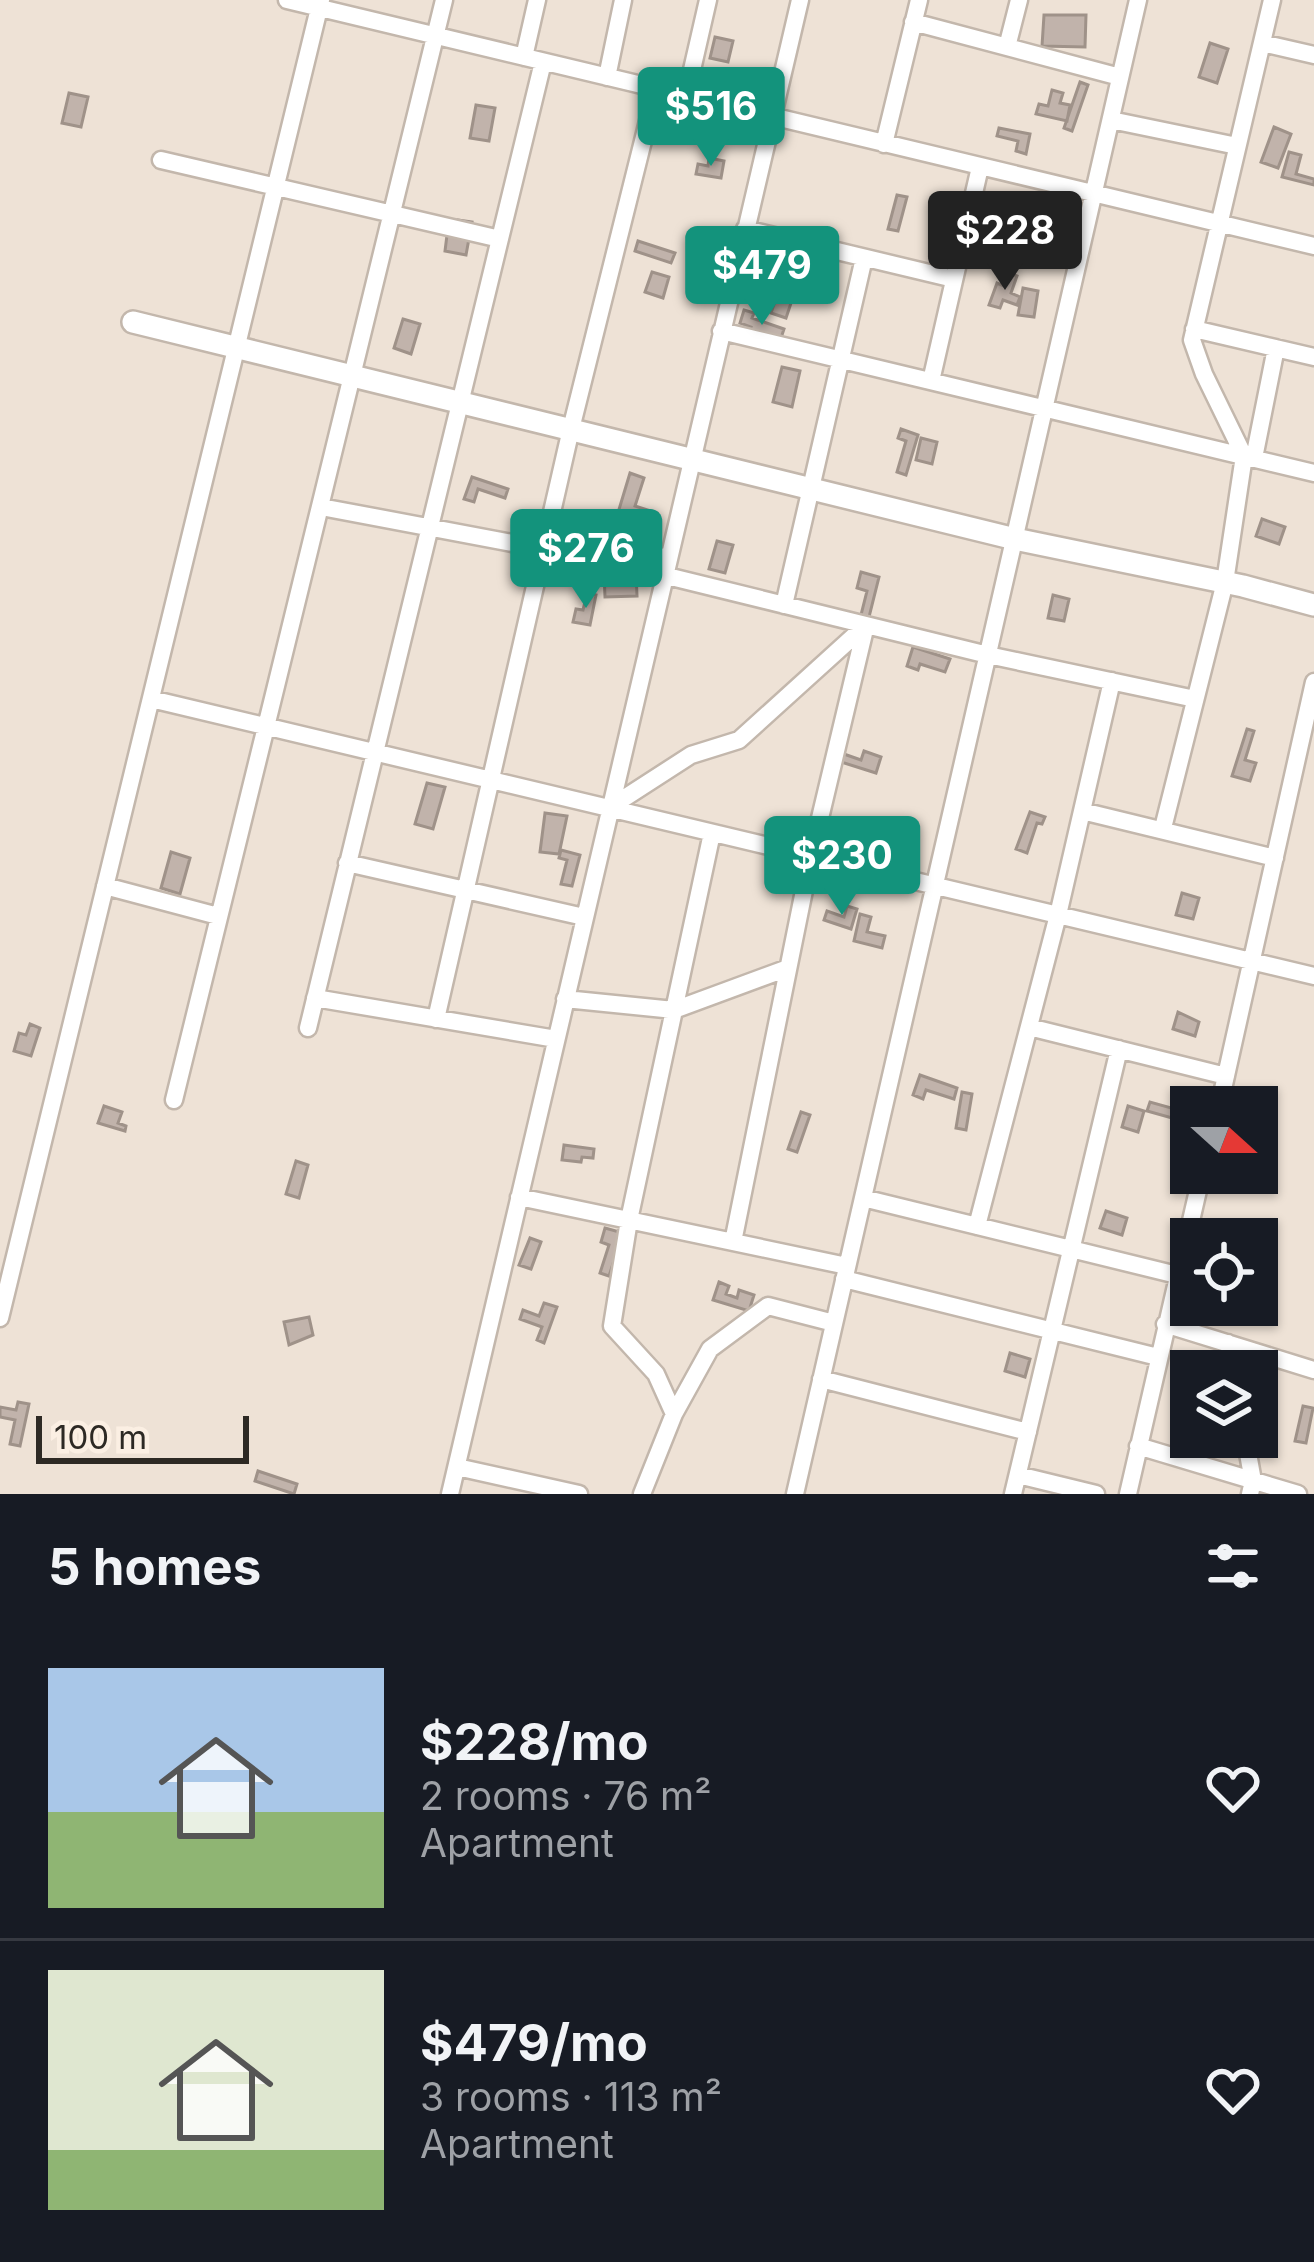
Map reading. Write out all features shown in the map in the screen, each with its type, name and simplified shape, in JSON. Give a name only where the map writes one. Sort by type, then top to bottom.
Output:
[{"type":"street","points":[[287,0],[320,4],[436,36],[1314,246]]},
{"type":"street","points":[[174,1100],[444,0]]},
{"type":"street","points":[[308,1028],[500,238],[533,59],[537,0]]},
{"type":"street","points":[[607,77],[623,0]]},
{"type":"street","points":[[686,96],[708,0]]},
{"type":"street","points":[[450,1494],[800,0]]},
{"type":"street","points":[[884,144],[919,0]]},
{"type":"street","points":[[1007,47],[1019,0]]},
{"type":"street","points":[[795,1494],[1138,0]]},
{"type":"street","points":[[1249,457],[1204,374],[1192,340],[1272,0]]},
{"type":"street","points":[[0,1318],[320,4]]},
{"type":"street","points":[[914,22],[1120,77]]},
{"type":"street","points":[[1262,43],[1314,55]]},
{"type":"street","points":[[436,1018],[571,429],[656,89]]},
{"type":"street","points":[[1111,120],[1237,146]]},
{"type":"street","points":[[161,160],[500,238]]},
{"type":"street","points":[[931,381],[980,167]]},
{"type":"street","points":[[745,229],[955,279]]},
{"type":"street","points":[[784,604],[864,258]]},
{"type":"street","points":[[133,322],[1015,538],[1314,605]]},
{"type":"street","points":[[1194,329],[1314,357]]},
{"type":"street","points":[[721,331],[1314,473]]},
{"type":"street","points":[[1163,828],[1225,582],[1276,348]]},
{"type":"street","points":[[321,507],[544,549]]},
{"type":"street","points":[[549,528],[784,604],[988,655],[1196,699]]},
{"type":"street","points":[[609,808],[692,755],[739,740],[866,625]]},
{"type":"street","points":[[733,1242],[811,856],[866,625]]},
{"type":"street","points":[[977,1226],[1058,915],[1112,681]]},
{"type":"street","points":[[1224,1086],[1314,682]]},
{"type":"street","points":[[151,699],[1314,976]]},
{"type":"street","points":[[1082,811],[1275,858]]},
{"type":"street","points":[[674,1414],[656,1373],[612,1326],[629,1220],[712,832]]},
{"type":"street","points":[[347,863],[584,917]]},
{"type":"street","points":[[105,886],[218,916]]},
{"type":"street","points":[[565,999],[674,1010],[788,968]]},
{"type":"street","points":[[315,998],[556,1039]]},
{"type":"street","points":[[1029,1027],[1226,1076]]},
{"type":"street","points":[[1013,1494],[1119,1049]]},
{"type":"street","points":[[519,1197],[733,1242],[1158,1358]]},
{"type":"street","points":[[863,1198],[1170,1273]]},
{"type":"street","points":[[1128,1494],[1170,1304]]},
{"type":"street","points":[[642,1494],[674,1414],[710,1349],[768,1306],[834,1323]]},
{"type":"street","points":[[1165,1324],[1314,1370]]},
{"type":"street","points":[[1228,1343],[1229,1350]]},
{"type":"street","points":[[821,1379],[1028,1432]]},
{"type":"street","points":[[1138,1446],[1251,1487],[1298,1494]]},
{"type":"street","points":[[457,1467],[579,1494]]},
{"type":"street","points":[[1018,1474],[1096,1494]]},
{"type":"building","points":[[1044,15],[1086,15],[1085,47],[1042,46]]},
{"type":"building","points":[[715,37],[733,41],[728,62],[710,58]]},
{"type":"building","points":[[1210,43],[1228,49],[1217,83],[1199,77]]},
{"type":"building","points":[[1080,82],[1088,85],[1072,131],[1064,128]]},
{"type":"building","points":[[1052,90],[1063,93],[1060,103],[1070,105],[1067,121],[1036,114],[1039,104],[1048,106]]},
{"type":"building","points":[[69,93],[88,97],[81,127],[62,123]]},
{"type":"building","points":[[476,105],[495,108],[489,141],[470,138]]},
{"type":"building","points":[[1274,127],[1291,134],[1278,168],[1261,162]]},
{"type":"building","points":[[999,128],[1030,134],[1026,154],[1016,151],[1018,141],[997,136]]},
{"type":"building","points":[[1289,152],[1301,155],[1296,174],[1314,179],[1314,185],[1282,177]]},
{"type":"building","points":[[709,158],[724,161],[721,178],[696,174],[698,164],[708,166]]},
{"type":"building","points":[[897,195],[907,197],[898,231],[888,229]]},
{"type":"building","points":[[458,220],[472,222],[466,255],[445,251],[447,235],[455,237]]},
{"type":"building","points":[[638,241],[675,253],[671,263],[635,251]]},
{"type":"building","points":[[652,272],[669,277],[663,298],[645,292]]},
{"type":"building","points":[[1009,273],[1017,276],[1011,293],[1020,297],[1017,305],[1003,300],[1000,308],[989,305],[997,283],[1004,286]]},
{"type":"building","points":[[1023,288],[1038,291],[1034,317],[1018,315]]},
{"type":"building","points":[[779,290],[794,294],[786,318],[771,313]]},
{"type":"building","points":[[744,310],[754,313],[752,318],[784,329],[779,344],[748,334],[751,327],[740,323]]},
{"type":"building","points":[[403,319],[420,324],[411,354],[394,348]]},
{"type":"building","points":[[782,367],[800,371],[792,407],[773,402]]},
{"type":"building","points":[[901,429],[918,435],[906,475],[897,472],[906,441],[898,438]]},
{"type":"building","points":[[921,438],[937,442],[932,464],[916,460]]},
{"type":"building","points":[[630,473],[644,478],[635,506],[657,513],[654,522],[633,516],[626,540],[611,536]]},
{"type":"building","points":[[472,477],[508,489],[505,498],[478,489],[474,502],[464,499]]},
{"type":"building","points":[[1262,519],[1285,527],[1279,544],[1256,536]]},
{"type":"building","points":[[717,541],[733,545],[725,573],[709,569]]},
{"type":"building","points":[[636,572],[637,596],[605,597],[604,573]]},
{"type":"building","points":[[861,572],[879,577],[869,617],[861,615],[867,591],[857,588]]},
{"type":"building","points":[[587,593],[596,595],[590,625],[573,622],[576,609],[583,610]]},
{"type":"building","points":[[1053,595],[1069,599],[1064,621],[1048,618]]},
{"type":"building","points":[[913,647],[950,659],[945,672],[920,664],[918,670],[907,666]]},
{"type":"building","points":[[1247,729],[1254,731],[1245,760],[1256,763],[1250,781],[1232,776]]},
{"type":"building","points":[[864,751],[881,757],[876,773],[838,761],[841,753],[861,760]]},
{"type":"building","points":[[427,783],[445,787],[433,829],[415,824]]},
{"type":"building","points":[[1030,812],[1045,817],[1042,824],[1037,823],[1027,853],[1016,849]]},
{"type":"building","points":[[545,813],[567,816],[559,854],[540,852]]},
{"type":"building","points":[[561,850],[580,855],[572,886],[561,884],[567,860],[559,858]]},
{"type":"building","points":[[171,852],[190,858],[180,894],[161,888]]},
{"type":"building","points":[[1182,893],[1199,898],[1193,919],[1176,915]]},
{"type":"building","points":[[847,906],[857,909],[851,929],[824,920],[827,911],[844,917]]},
{"type":"building","points":[[860,914],[871,917],[867,932],[885,936],[882,948],[854,941]]},
{"type":"building","points":[[1178,1012],[1199,1022],[1195,1036],[1173,1029]]},
{"type":"building","points":[[30,1024],[40,1028],[31,1056],[14,1051],[19,1033],[26,1035]]},
{"type":"building","points":[[920,1075],[957,1088],[954,1099],[926,1090],[923,1099],[913,1095]]},
{"type":"building","points":[[962,1092],[972,1094],[966,1130],[956,1128]]},
{"type":"building","points":[[1150,1102],[1170,1108],[1170,1117],[1147,1111]]},
{"type":"building","points":[[104,1106],[122,1112],[118,1123],[126,1126],[125,1131],[98,1123]]},
{"type":"building","points":[[1128,1106],[1144,1111],[1138,1132],[1122,1127]]},
{"type":"building","points":[[801,1112],[810,1115],[797,1152],[788,1149]]},
{"type":"building","points":[[564,1145],[594,1149],[593,1158],[562,1160]]},
{"type":"building","points":[[296,1161],[308,1165],[299,1198],[286,1194]]},
{"type":"building","points":[[1106,1211],[1127,1218],[1122,1235],[1100,1228]]},
{"type":"building","points":[[605,1228],[623,1233],[609,1276],[600,1273],[609,1245],[601,1242]]},
{"type":"building","points":[[530,1238],[541,1242],[531,1269],[519,1265]]},
{"type":"building","points":[[719,1282],[729,1286],[726,1294],[737,1298],[739,1290],[754,1295],[749,1311],[713,1300]]},
{"type":"building","points":[[544,1303],[557,1307],[544,1343],[537,1340],[542,1327],[520,1319],[523,1310],[539,1316]]},
{"type":"building","points":[[309,1317],[313,1335],[289,1345],[284,1322]]},
{"type":"building","points":[[1010,1353],[1030,1359],[1025,1377],[1005,1371]]},
{"type":"building","points":[[18,1402],[29,1404],[20,1446],[10,1444],[15,1420],[0,1417],[0,1407],[16,1410]]},
{"type":"building","points":[[1303,1406],[1313,1408],[1306,1443],[1295,1441]]},
{"type":"building","points":[[258,1471],[297,1484],[294,1494],[255,1481]]}]
